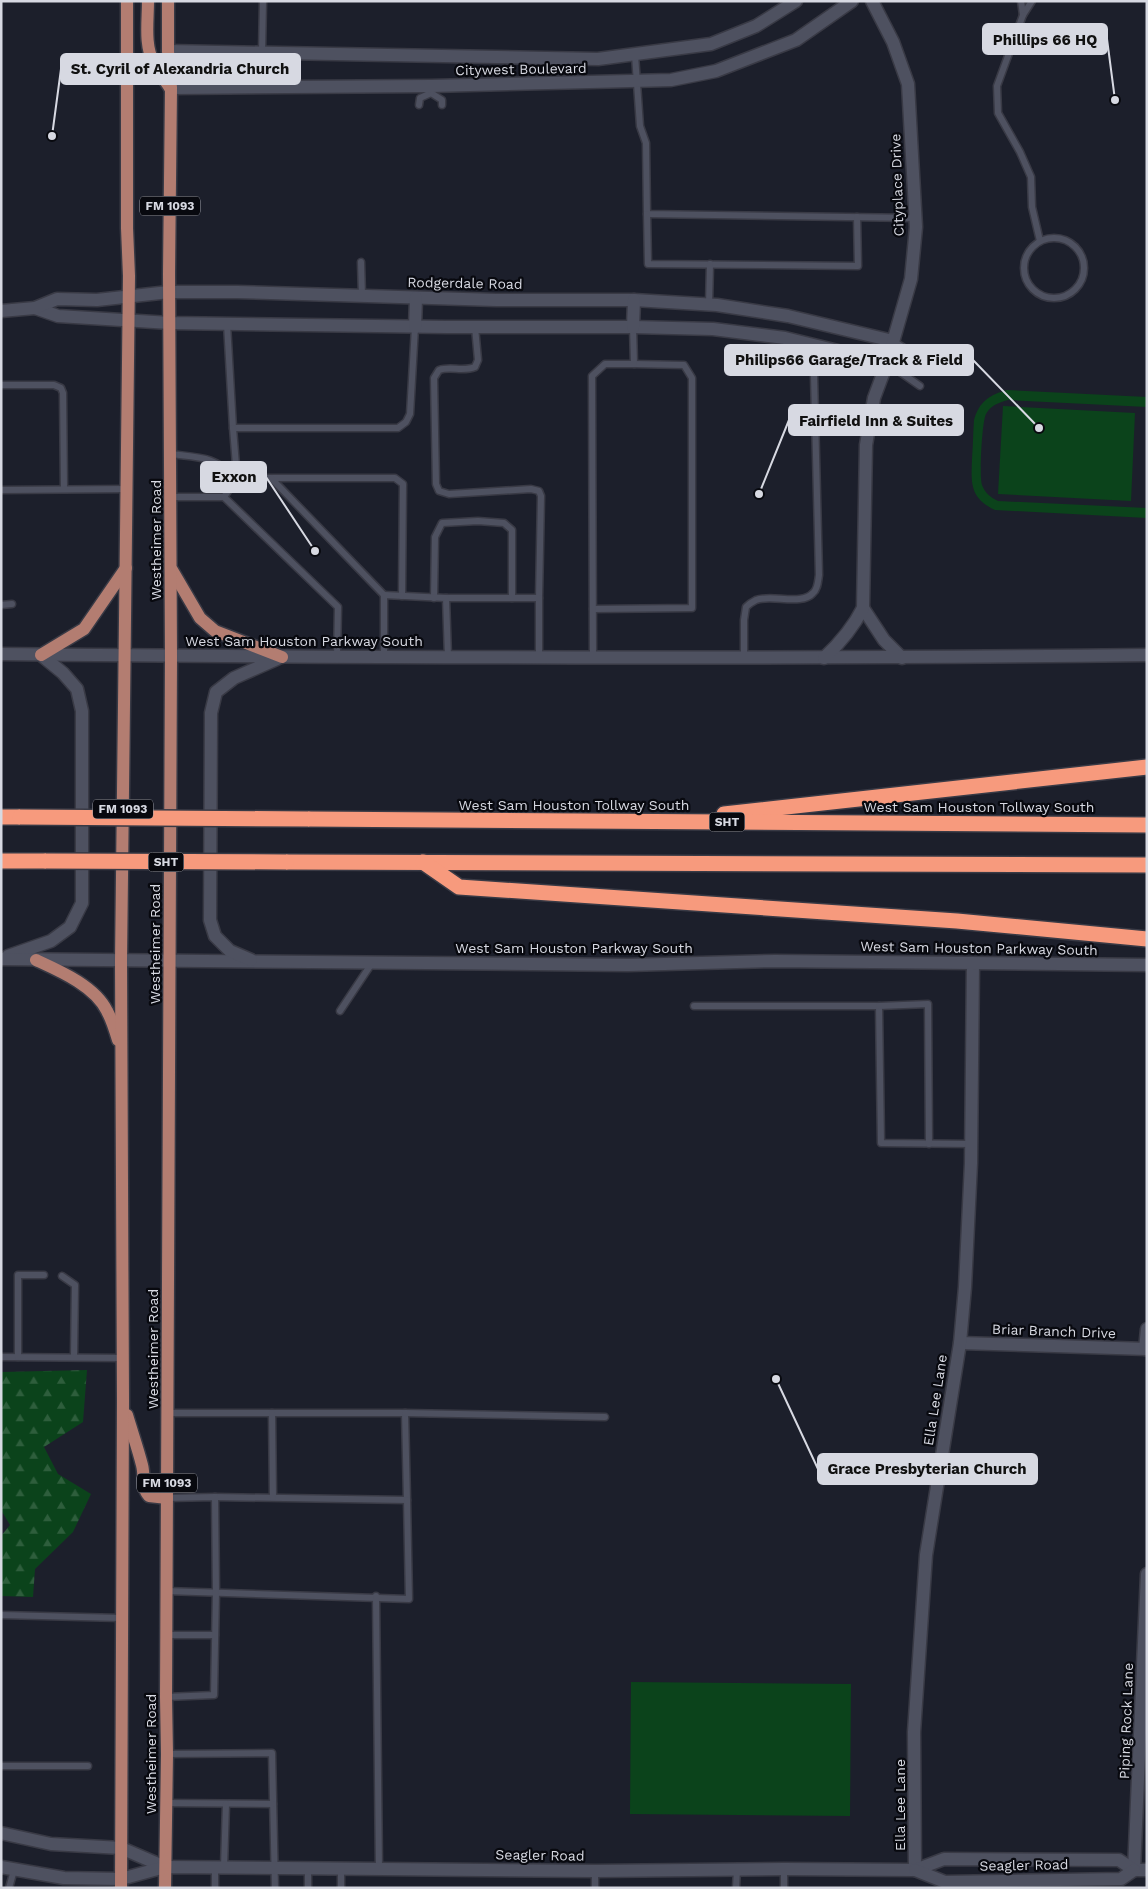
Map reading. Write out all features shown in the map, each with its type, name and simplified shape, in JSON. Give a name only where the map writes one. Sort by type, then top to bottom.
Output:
[{"type":"highway","points":[[655,822],[1147,767]]},
{"type":"highway","name":"West Sam Houston Tollway South","points":[[1,817],[1147,825]]},
{"type":"highway","name":"SHT","points":[[1,861],[1147,865]]},
{"type":"highway","points":[[423,862],[459,887],[908,917],[1147,939]]},
{"type":"main road","name":"Westheimer Road","points":[[121,1883],[122,962],[129,320],[127,1]]},
{"type":"main road","points":[[148,1],[148,44],[150,55],[171,88]]},
{"type":"main road","name":"Westheimer Road","points":[[165,1888],[171,656],[169,292],[171,88],[168,51],[168,1]]},
{"type":"main road","points":[[41,655],[84,629],[126,568]]},
{"type":"main road","points":[[171,568],[200,618],[215,631],[282,657]]},
{"type":"main road","points":[[36,960],[67,974],[95,996],[107,1010],[122,1049]]},
{"type":"main road","points":[[123,1401],[143,1468],[146,1492],[149,1496],[167,1498]]},
{"type":"street","name":"Citywest Boulevard","points":[[168,51],[598,59],[711,44],[756,26],[796,1]]},
{"type":"street","name":"Citywest Boulevard","points":[[171,88],[431,89],[671,80],[716,71],[796,40],[852,1]]},
{"type":"street","name":"Cityplace Drive","points":[[824,658],[856,622],[862,608],[866,445],[874,398],[887,363],[911,279],[916,227],[908,84],[893,42],[872,1]]},
{"type":"street","name":"Rodgerdale Road","points":[[1,311],[35,308],[56,299],[97,300],[169,292],[237,292],[416,298],[634,300],[709,305],[788,316],[893,341]]},
{"type":"street","points":[[415,327],[416,298]]},
{"type":"street","points":[[633,327],[634,300]]},
{"type":"street","name":"Rodgerdale Road","points":[[35,308],[58,316],[170,323],[713,329],[785,338],[887,363]]},
{"type":"street","points":[[862,608],[884,640],[902,658]]},
{"type":"street","name":"West Sam Houston Parkway South","points":[[1,654],[282,657],[824,658],[1147,655]]},
{"type":"street","points":[[1,959],[51,941],[70,927],[82,902],[82,711],[77,689],[41,655]]},
{"type":"street","points":[[256,962],[230,951],[215,936],[210,920],[210,713],[216,692],[234,678],[282,657]]},
{"type":"street","name":"West Sam Houston Parkway South","points":[[1,959],[122,962],[628,965],[775,961],[1147,965]]},
{"type":"street","name":"Ella Lee Lane","points":[[915,1870],[914,1732],[926,1555],[960,1343],[965,1287],[972,1144],[973,964]]},
{"type":"street","points":[[1146,1348],[1147,1330]]},
{"type":"street","name":"Briar Branch Drive","points":[[960,1343],[1146,1348]]},
{"type":"street","name":"Piping Rock Lane","points":[[1141,1870],[1147,1574]]},
{"type":"street","name":"Seagler Road","points":[[1,1833],[51,1844],[121,1848],[165,1866],[595,1871],[737,1869],[915,1870],[944,1859],[963,1859],[1119,1860],[1141,1870]]},
{"type":"street","name":"Seagler Road","points":[[1,1867],[64,1878],[121,1883],[165,1866]]},
{"type":"street","name":"Seagler Road","points":[[915,1870],[944,1882],[1121,1878],[1141,1870]]},
{"type":"lane","points":[[262,52],[263,1]]},
{"type":"lane","points":[[1021,1],[1023,15]]},
{"type":"lane","points":[[1032,1],[1023,15],[997,86],[998,113],[1020,152],[1031,177],[1032,207],[1040,241]]},
{"type":"lane","points":[[635,54],[640,126],[646,143],[648,264],[858,266],[857,217]]},
{"type":"lane","points":[[419,105],[420,98],[431,89],[442,100],[442,105]]},
{"type":"lane","points":[[647,214],[915,218]]},
{"type":"lane","points":[[1049,238],[1060,238],[1069,242],[1077,249],[1082,258],[1084,268],[1082,278],[1070,294],[1061,298],[1042,296],[1034,291],[1028,283],[1024,274],[1024,264],[1032,247],[1040,241],[1049,238]]},
{"type":"lane","points":[[361,262],[362,296]]},
{"type":"lane","points":[[709,305],[710,264]]},
{"type":"lane","points":[[224,497],[237,478],[232,428],[227,324]]},
{"type":"lane","points":[[232,428],[398,428],[406,422],[410,414],[415,327]]},
{"type":"lane","points":[[476,327],[478,360],[475,367],[469,370],[445,368],[439,370],[434,378],[436,484],[439,491],[449,494],[531,489],[539,491],[541,496],[539,657]]},
{"type":"lane","points":[[633,327],[634,364]]},
{"type":"lane","points":[[893,341],[922,359]]},
{"type":"lane","points":[[744,657],[746,607],[754,600],[762,598],[805,598],[817,588],[819,575],[814,375],[820,347]]},
{"type":"lane","points":[[887,363],[920,386]]},
{"type":"lane","points":[[593,609],[692,608],[692,378],[684,365],[605,364],[592,376],[593,657]]},
{"type":"lane","points":[[1,385],[54,385],[61,388],[63,393],[64,489]]},
{"type":"lane","points":[[170,454],[210,459],[222,465],[237,478],[395,478],[400,480],[403,484],[402,596]]},
{"type":"lane","points":[[272,479],[384,595],[434,598],[539,598]]},
{"type":"lane","points":[[1,490],[127,489]]},
{"type":"lane","points":[[171,497],[224,497],[338,608],[337,657]]},
{"type":"lane","points":[[434,598],[435,537],[442,524],[478,521],[504,523],[512,530],[512,598]]},
{"type":"lane","points":[[384,595],[384,657]]},
{"type":"lane","points":[[446,598],[448,657]]},
{"type":"lane","points":[[1,605],[12,604]]},
{"type":"lane","points":[[340,1011],[372,963]]},
{"type":"lane","points":[[694,1006],[879,1006],[928,1004],[929,1144]]},
{"type":"lane","points":[[879,1006],[881,1144],[972,1144]]},
{"type":"lane","points":[[18,1357],[18,1275],[44,1275]]},
{"type":"lane","points":[[62,1276],[74,1285],[74,1356]]},
{"type":"lane","points":[[1,1357],[74,1356],[123,1358]]},
{"type":"lane","points":[[167,1413],[605,1417]]},
{"type":"lane","points":[[272,1413],[273,1498]]},
{"type":"lane","points":[[166,1591],[376,1596],[409,1599],[405,1414]]},
{"type":"lane","points":[[166,1697],[214,1695],[216,1635],[215,1497]]},
{"type":"lane","points":[[167,1498],[407,1500]]},
{"type":"lane","points":[[376,1596],[379,1869]]},
{"type":"lane","points":[[1,1615],[121,1618]]},
{"type":"lane","points":[[166,1635],[216,1635]]},
{"type":"lane","points":[[167,1754],[272,1754],[274,1888]]},
{"type":"lane","points":[[1,1766],[88,1766]]},
{"type":"lane","points":[[166,1803],[273,1804]]},
{"type":"lane","points":[[215,1888],[220,1867],[226,1804]]},
{"type":"lane","points":[[308,1868],[308,1888]]},
{"type":"lane","points":[[341,1868],[341,1888]]},
{"type":"lane","points":[[736,1888],[737,1869]]},
{"type":"lane","points":[[784,1869],[784,1888]]},
{"type":"lane","points":[[9,1888],[14,1870]]},
{"type":"lane","points":[[595,1871],[595,1888]]},
{"type":"green space","points":[[1007,390],[1147,397],[1147,407],[1008,400],[995,405],[986,414],[982,437],[981,480],[983,488],[988,494],[998,501],[1147,508],[1147,518],[995,510],[981,500],[976,495],[972,483],[974,420],[979,408],[986,400],[995,394]]},
{"type":"green space","points":[[1003,406],[1135,413],[1131,501],[998,494]]},
{"type":"green space","points":[[87,1370],[83,1422],[44,1447],[58,1474],[91,1494],[73,1532],[35,1569],[33,1597],[1,1596],[1,1536],[10,1525],[1,1510],[1,1372]]},
{"type":"green space","points":[[631,1682],[851,1684],[850,1816],[630,1814]]},
{"type":"place","name":"Phillips 66 HQ","points":[[1115,100]]},
{"type":"place","name":"St. Cyril of Alexandria Church","points":[[52,136]]},
{"type":"place","name":"Philips66 Garage/Track & Field","points":[[1039,428]]},
{"type":"place","name":"Fairfield Inn & Suites","points":[[759,494]]},
{"type":"place","name":"Exxon","points":[[315,551]]},
{"type":"place","name":"Grace Presbyterian Church","points":[[776,1379]]}]
